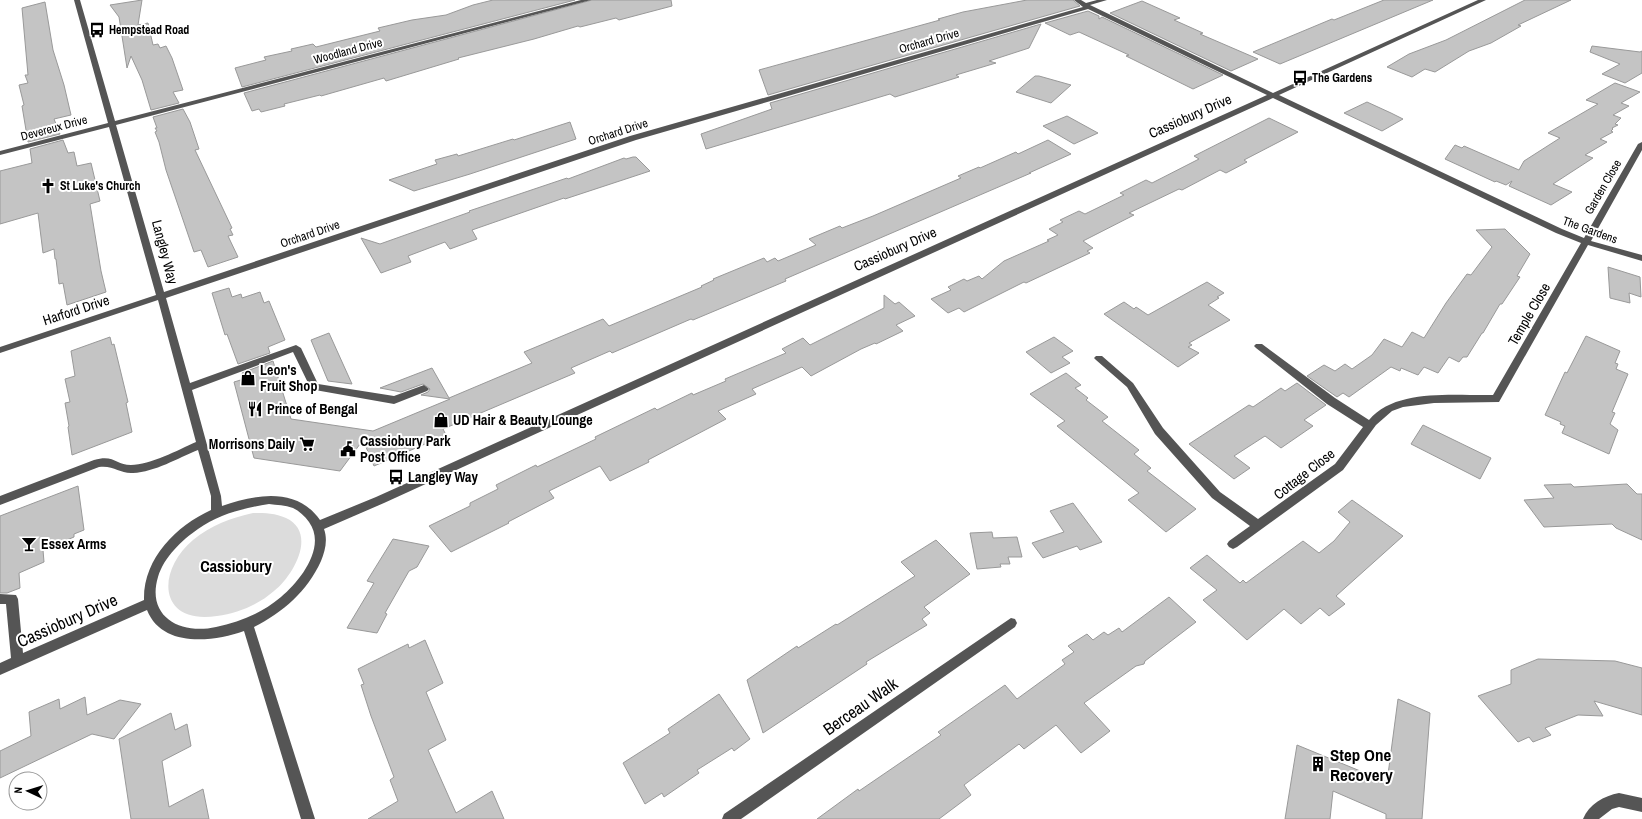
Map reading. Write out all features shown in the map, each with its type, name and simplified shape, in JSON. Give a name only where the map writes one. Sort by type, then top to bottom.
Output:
[{"type":"street","name":"Langley Way","points":[[77,0],[187,388],[216,496],[217,512]]},
{"type":"street","name":"Woodland Drive","points":[[113,124],[588,0]]},
{"type":"street","name":"The Gardens","points":[[1077,0],[1086,6],[1272,95],[1586,242],[1642,258]]},
{"type":"street","name":"Orchard Drive","points":[[160,296],[633,138],[1104,0]]},
{"type":"street","name":"Cassiobury Drive","points":[[319,526],[1482,0]]},
{"type":"street","name":"Devereux Drive","points":[[0,153],[113,124]]},
{"type":"street","name":"Garden Close","points":[[1586,242],[1642,144]]},
{"type":"street","name":"Temple Close","points":[[1496,399],[1586,242]]},
{"type":"street","name":"Harford Drive","points":[[0,350],[160,296]]},
{"type":"street","points":[[1259,346],[1331,401],[1370,426]]},
{"type":"street","points":[[187,388],[296,348],[315,387],[394,400],[424,389]]},
{"type":"street","points":[[1099,358],[1130,385],[1159,431],[1216,495],[1259,526]]},
{"type":"street","name":"Cottage Close","points":[[1233,544],[1339,467],[1348,458],[1379,415],[1389,408],[1401,403],[1416,400],[1496,399]]},
{"type":"street","points":[[0,501],[98,463],[107,461],[115,462],[124,468],[132,469],[147,465],[202,444]]},
{"type":"street","points":[[269,500],[292,503],[309,512],[319,526],[321,545],[314,566],[299,588],[276,609],[247,624],[220,632],[194,634],[172,630],[157,619],[149,603],[150,584],[158,563],[178,539],[194,526],[217,512],[244,503],[269,500]]},
{"type":"street","points":[[0,599],[12,599],[18,662]]},
{"type":"street","name":"Cassiobury Drive","points":[[0,669],[149,603]]},
{"type":"street","name":"Berceau Walk","points":[[729,819],[1011,623]]},
{"type":"street","points":[[247,624],[253,639],[308,819]]},
{"type":"street","points":[[1590,819],[1604,804],[1629,800],[1642,804]]},
{"type":"shaded area","points":[[253,513],[278,515],[286,518],[295,525],[300,534],[301,544],[295,565],[288,575],[268,596],[233,613],[198,617],[183,612],[174,604],[169,593],[169,580],[173,566],[181,553],[193,540],[214,526],[237,517]]},
{"type":"building","points":[[142,0],[138,25],[148,23],[153,45],[158,44],[160,48],[166,46],[172,58],[183,90],[173,92],[179,103],[151,110],[142,80],[131,56],[127,68],[119,17],[110,5]]},
{"type":"building","points":[[493,0],[575,0],[242,87],[235,68],[266,60],[264,57],[292,51],[291,49],[313,44],[316,47],[380,31],[378,28],[412,20],[446,15],[473,5]]},
{"type":"building","points":[[592,0],[671,0],[672,6],[619,20],[616,18],[580,27],[578,26],[534,39],[458,58],[459,59],[386,81],[384,78],[321,96],[284,104],[285,106],[261,112],[259,109],[252,111],[244,93]]},
{"type":"building","points":[[1027,0],[1073,0],[1080,6],[768,95],[759,70],[940,20],[938,19],[963,12]]},
{"type":"building","points":[[1384,0],[1433,0],[1280,64],[1253,52],[1332,19],[1334,20]]},
{"type":"building","points":[[1525,0],[1571,0],[1518,25],[1521,26],[1491,43],[1469,51],[1435,72],[1425,69],[1412,77],[1387,67],[1409,54],[1446,40]]},
{"type":"building","points":[[1142,1],[1180,18],[1174,20],[1203,33],[1200,34],[1258,59],[1231,71],[1110,13]]},
{"type":"building","points":[[45,2],[53,50],[64,85],[71,115],[54,119],[60,134],[28,142],[22,106],[24,105],[19,85],[28,83],[25,75],[28,75],[22,8]]},
{"type":"building","points":[[1088,11],[1099,16],[1099,19],[1102,17],[1223,75],[1193,89],[1126,56],[1129,55],[1079,32],[1070,35],[1045,23]]},
{"type":"building","points":[[1041,24],[1029,48],[989,61],[996,63],[956,75],[959,77],[895,97],[890,94],[706,149],[701,134],[772,109],[770,103]]},
{"type":"building","points":[[1592,46],[1642,51],[1642,73],[1625,83],[1602,74],[1620,64],[1590,52]]},
{"type":"building","points":[[1035,76],[1071,85],[1051,103],[1016,92]]},
{"type":"building","points":[[1615,83],[1640,92],[1621,103],[1629,106],[1613,115],[1621,118],[1615,124],[1618,125],[1612,128],[1613,129],[1611,131],[1613,132],[1600,139],[1607,142],[1585,155],[1593,158],[1553,184],[1572,192],[1551,205],[1509,186],[1512,181],[1506,185],[1496,181],[1495,182],[1445,159],[1455,145],[1462,148],[1464,146],[1519,170],[1524,161],[1560,138],[1548,133],[1598,104],[1586,100]]},
{"type":"building","points":[[1367,102],[1403,119],[1382,131],[1344,113]]},
{"type":"building","points":[[183,109],[190,122],[199,149],[195,150],[232,228],[230,229],[233,235],[228,236],[238,257],[208,267],[201,250],[194,252],[166,170],[155,132],[157,131],[155,128],[157,128],[153,117]]},
{"type":"building","points":[[1067,116],[1098,133],[1074,144],[1043,126]]},
{"type":"building","points":[[1269,118],[1298,132],[1244,160],[1247,162],[1226,173],[1220,170],[1182,190],[1179,189],[1129,213],[1134,215],[1083,241],[1093,248],[1087,251],[1090,253],[1026,283],[1024,282],[964,312],[959,308],[948,313],[931,299],[951,290],[948,287],[964,279],[967,281],[979,276],[982,279],[1004,261],[1049,241],[1047,240],[1058,235],[1049,229],[1063,222],[1060,220],[1079,211],[1085,214],[1124,195],[1120,193],[1146,180],[1152,183],[1199,159],[1194,156]]},
{"type":"building","points":[[570,122],[576,139],[470,174],[414,191],[389,180],[437,164],[435,160],[457,154],[458,156]]},
{"type":"building","points":[[63,140],[68,153],[74,152],[77,166],[91,163],[100,201],[90,204],[106,292],[67,305],[63,283],[59,284],[54,249],[43,253],[38,213],[0,224],[0,171],[32,163],[30,149]]},
{"type":"building","points":[[1048,140],[1071,154],[1029,173],[1031,173],[785,279],[786,281],[693,320],[691,319],[612,353],[610,351],[571,368],[575,373],[443,429],[446,435],[374,466],[363,440],[340,471],[254,458],[234,382],[244,379],[242,373],[273,361],[291,419],[373,431],[450,399],[421,395],[428,392],[430,389],[423,384],[401,392],[380,388],[432,368],[449,398],[532,363],[524,352],[603,319],[609,326],[702,287],[701,286],[714,280],[713,279],[764,258],[767,262],[775,258],[778,261],[816,245],[809,239],[840,226],[842,228],[873,216],[961,178],[958,176],[1016,152],[1018,154]]},
{"type":"building","points":[[636,157],[650,171],[565,199],[564,198],[472,230],[477,239],[450,249],[445,242],[408,256],[411,262],[381,273],[361,238],[380,244],[470,212],[469,211],[567,178],[568,179],[624,158],[626,159]]},
{"type":"building","points":[[1505,229],[1530,254],[1517,276],[1520,277],[1502,304],[1500,304],[1467,357],[1463,357],[1459,362],[1449,357],[1438,373],[1424,367],[1418,375],[1401,368],[1400,371],[1391,367],[1349,397],[1343,393],[1337,397],[1307,376],[1324,365],[1335,371],[1345,364],[1352,369],[1372,355],[1384,339],[1402,347],[1412,332],[1424,338],[1446,303],[1467,274],[1471,275],[1492,247],[1476,230]]},
{"type":"building","points":[[1608,267],[1640,277],[1641,297],[1629,293],[1630,303],[1610,298]]},
{"type":"building","points":[[1207,282],[1224,293],[1208,305],[1230,320],[1189,343],[1192,345],[1188,347],[1199,353],[1178,367],[1104,314],[1124,302],[1134,309],[1136,307],[1148,315]]},
{"type":"building","points":[[229,288],[232,297],[241,294],[242,298],[260,292],[264,303],[269,301],[285,340],[268,347],[270,353],[238,364],[227,334],[225,335],[212,293]]},
{"type":"building","points":[[884,295],[895,304],[899,302],[915,316],[896,325],[903,331],[876,344],[875,343],[861,349],[811,376],[802,367],[752,389],[756,394],[718,411],[726,419],[648,460],[649,462],[610,481],[600,466],[549,491],[554,498],[508,522],[509,523],[451,552],[429,526],[470,506],[470,503],[498,489],[496,485],[536,465],[537,467],[596,439],[595,437],[655,408],[657,410],[692,393],[693,395],[726,381],[725,379],[786,353],[782,349],[803,338],[810,345],[884,308]]},
{"type":"building","points":[[329,333],[352,384],[328,381],[311,340]]},
{"type":"building","points":[[1586,336],[1620,351],[1615,363],[1618,364],[1616,369],[1628,374],[1612,412],[1615,413],[1610,424],[1618,430],[1609,454],[1562,433],[1565,426],[1560,424],[1561,422],[1545,415],[1565,372],[1567,373]]},
{"type":"building","points":[[110,337],[112,345],[114,344],[128,402],[126,403],[132,432],[72,455],[65,403],[70,402],[65,379],[75,376],[71,351]]},
{"type":"building","points":[[1054,337],[1073,351],[1062,357],[1070,363],[1051,373],[1026,352]]},
{"type":"building","points":[[1066,373],[1081,385],[1075,388],[1088,398],[1086,400],[1108,417],[1102,421],[1139,450],[1134,454],[1151,468],[1147,471],[1196,509],[1166,532],[1128,500],[1139,493],[1057,426],[1065,421],[1030,394]]},
{"type":"building","points":[[1297,383],[1326,405],[1304,420],[1313,426],[1281,448],[1265,436],[1234,456],[1250,468],[1234,479],[1189,444],[1249,405],[1253,407],[1281,388],[1285,391]]},
{"type":"building","points":[[1423,425],[1491,458],[1480,479],[1411,444]]},
{"type":"building","points":[[1571,484],[1574,487],[1627,484],[1637,494],[1642,494],[1642,540],[1616,528],[1612,524],[1544,527],[1524,500],[1554,498],[1544,485]]},
{"type":"building","name":"Essex Arms","points":[[78,486],[84,530],[74,534],[74,537],[43,550],[44,562],[19,573],[20,588],[7,593],[0,593],[0,516]]},
{"type":"building","points":[[1352,500],[1403,536],[1336,596],[1345,604],[1329,616],[1320,608],[1301,624],[1284,609],[1247,640],[1203,600],[1217,590],[1190,568],[1207,555],[1240,583],[1243,580],[1246,583],[1303,541],[1319,553],[1334,541],[1350,522],[1338,512]]},
{"type":"building","points":[[1073,503],[1102,542],[1080,550],[1077,546],[1043,558],[1032,543],[1064,532],[1050,511]]},
{"type":"building","points":[[992,532],[993,538],[1017,537],[1022,557],[1008,557],[1010,564],[1000,564],[1001,567],[977,569],[970,533]]},
{"type":"building","points":[[393,539],[429,546],[417,567],[409,571],[385,613],[387,614],[377,633],[347,628],[374,583],[367,581]]},
{"type":"building","points":[[936,540],[970,574],[924,607],[930,613],[922,619],[927,625],[866,662],[867,664],[763,733],[747,680],[797,646],[798,648],[836,624],[837,625],[915,576],[901,562]]},
{"type":"building","points":[[1169,597],[1196,622],[1145,661],[1144,664],[1136,666],[1084,703],[1110,731],[1081,753],[1056,725],[1024,749],[1019,744],[964,785],[971,795],[939,819],[817,819],[858,789],[859,791],[941,735],[938,732],[1005,685],[1017,699],[1065,664],[1062,660],[1074,652],[1068,646],[1087,634],[1093,640],[1104,632],[1108,635],[1119,628],[1122,632]]},
{"type":"building","points":[[425,640],[443,683],[426,692],[446,740],[428,750],[456,813],[492,791],[504,819],[368,819],[398,801],[390,780],[394,777],[371,716],[361,685],[364,684],[358,669],[408,644],[409,648]]},
{"type":"building","points":[[1538,659],[1615,661],[1642,668],[1642,715],[1594,701],[1603,716],[1578,715],[1545,728],[1551,735],[1533,742],[1529,737],[1518,742],[1478,696],[1511,684],[1511,670]]},
{"type":"building","points":[[719,694],[750,739],[734,751],[732,748],[697,770],[699,773],[664,797],[662,793],[645,804],[623,763],[670,733],[668,729]]},
{"type":"building","points":[[85,697],[87,715],[120,700],[141,704],[114,739],[92,734],[15,771],[8,771],[8,774],[0,778],[0,751],[31,736],[29,712],[59,699],[60,709]]},
{"type":"building","name":"Step One Recovery","points":[[1398,699],[1430,713],[1422,819],[1386,819],[1386,814],[1333,791],[1330,819],[1285,819],[1297,745],[1387,782]]},
{"type":"building","points":[[171,713],[175,730],[187,724],[191,746],[162,761],[169,807],[203,789],[209,819],[131,819],[119,739]]},
{"type":"place","name":"Hempstead Road","points":[[97,30]]},
{"type":"place","name":"The Gardens","points":[[1300,78]]},
{"type":"place","name":"St Luke's Church","points":[[48,186]]},
{"type":"place","name":"Leon's Fruit Shop","points":[[248,378]]},
{"type":"place","name":"Prince of Bengal","points":[[255,409]]},
{"type":"place","name":"UD Hair & Beauty Lounge","points":[[441,420]]},
{"type":"place","name":"Morrisons Daily","points":[[307,444]]},
{"type":"place","name":"Cassiobury Park Post Office","points":[[348,449]]},
{"type":"place","name":"Langley Way","points":[[396,477]]},
{"type":"place","name":"Essex Arms","points":[[29,544]]},
{"type":"place","name":"Step One Recovery","points":[[1318,764]]},
{"type":"district","name":"Cassiobury","points":[[236,566]]}]
